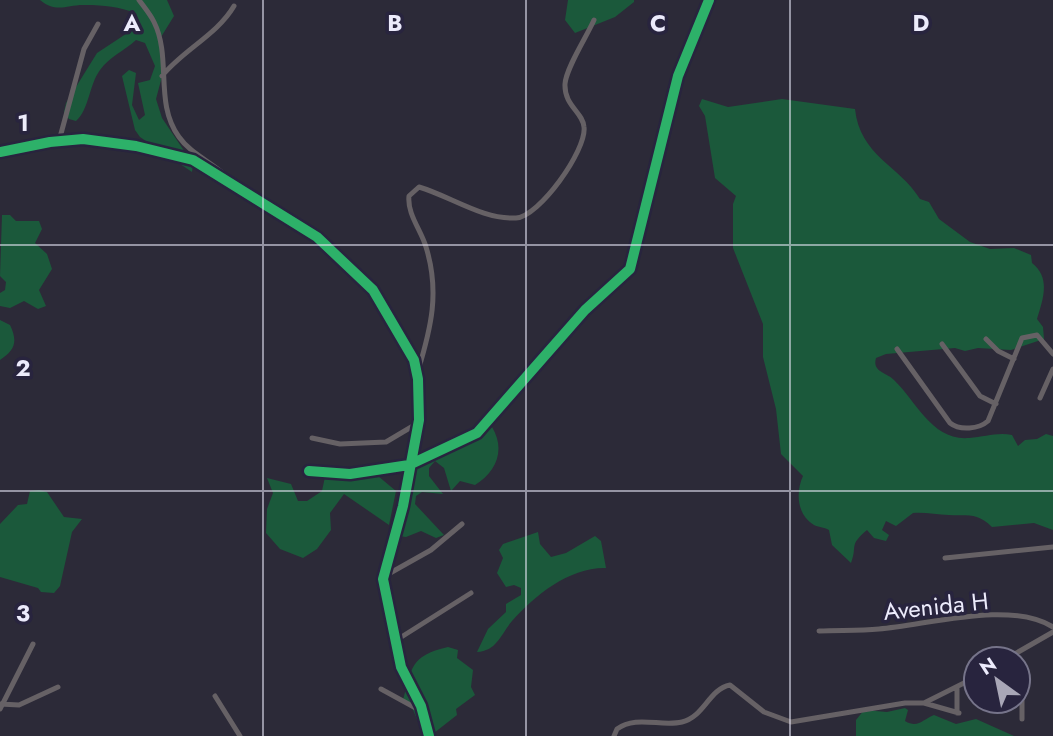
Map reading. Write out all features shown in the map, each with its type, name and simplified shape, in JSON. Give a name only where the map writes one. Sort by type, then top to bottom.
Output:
[{"type":"street","points":[[139,0],[155,23],[170,122],[177,135],[263,206],[317,237],[363,279],[414,360],[419,423],[403,506],[383,577],[401,667],[423,712],[429,736]]},
{"type":"street","points":[[309,471],[350,474],[409,465],[484,428],[507,396],[585,310],[630,269],[678,76],[709,0]]},
{"type":"street","points":[[162,76],[222,23],[233,6]]},
{"type":"street","points":[[417,374],[432,318],[435,282],[425,243],[409,208],[409,195],[419,187],[496,216],[515,218],[530,213],[567,170],[581,141],[585,127],[569,103],[565,85],[594,20]]},
{"type":"street","points":[[59,141],[84,48],[98,24]]},
{"type":"street","points":[[0,152],[83,139],[165,151],[192,160],[232,182]]},
{"type":"street","points":[[898,349],[954,427],[983,425],[990,418],[1022,338],[1028,334],[1039,337],[1053,354]]},
{"type":"street","points":[[986,339],[998,351],[1014,359]]},
{"type":"street","points":[[942,344],[980,397],[996,404]]},
{"type":"street","points":[[1041,398],[1053,369]]},
{"type":"street","points":[[312,438],[340,444],[386,442],[419,423]]},
{"type":"street","points":[[383,577],[431,550],[462,524]]},
{"type":"street","points":[[945,558],[1053,547]]},
{"type":"street","points":[[395,641],[471,593]]},
{"type":"street","name":"Avenida H","points":[[819,631],[877,630],[982,617],[1034,617],[1053,629]]},
{"type":"street","points":[[1028,645],[1053,629]]},
{"type":"street","points":[[0,706],[33,644]]},
{"type":"street","points":[[614,736],[617,729],[628,724],[690,719],[719,689],[730,685],[764,712],[791,722],[887,705],[923,703],[958,713],[957,687]]},
{"type":"street","points":[[923,703],[962,685]]},
{"type":"street","points":[[0,706],[19,705],[58,687]]},
{"type":"street","points":[[381,689],[423,712]]},
{"type":"street","points":[[215,696],[240,736]]},
{"type":"green space","points":[[40,0],[167,0],[174,16],[161,37],[164,69],[156,99],[162,118],[193,164],[192,172],[140,137],[135,130],[122,76],[129,70],[136,73],[132,105],[139,120],[145,115],[138,83],[150,80],[155,66],[145,43],[136,40],[104,65],[96,76],[84,110],[76,121],[69,119],[64,112],[66,103],[97,53],[135,28],[139,21],[136,13],[99,5],[52,7]]},
{"type":"green space","points":[[568,0],[634,2],[615,17],[575,33],[565,20]]},
{"type":"green space","points":[[702,99],[728,107],[782,99],[855,109],[858,125],[872,149],[920,199],[929,202],[939,219],[970,242],[990,249],[1014,248],[1031,255],[1032,263],[1044,282],[1037,319],[1043,327],[1044,339],[1011,350],[978,348],[965,351],[955,348],[886,354],[876,358],[875,363],[878,369],[894,380],[935,427],[945,433],[969,438],[1007,434],[1012,435],[1018,446],[1025,440],[1037,439],[1046,434],[1053,436],[1053,530],[1034,523],[992,527],[982,519],[972,516],[913,513],[896,526],[886,521],[882,530],[889,535],[886,541],[874,538],[867,530],[855,543],[851,563],[832,545],[829,530],[808,520],[799,502],[799,488],[803,476],[781,454],[776,409],[763,357],[763,324],[733,248],[733,204],[736,196],[715,178],[705,116],[699,106]]},
{"type":"green space","points":[[2,215],[10,215],[16,221],[39,221],[42,229],[35,243],[47,254],[52,269],[39,290],[46,306],[38,309],[24,301],[10,308],[0,306],[0,293],[5,290],[6,282],[0,276]]},
{"type":"green space","points":[[0,320],[10,325],[14,345],[0,360]]},
{"type":"green space","points":[[492,427],[498,444],[497,460],[482,480],[475,485],[460,481],[451,491],[444,468],[435,461],[429,468],[429,476],[443,494],[422,492],[416,496],[415,504],[444,535],[436,538],[421,531],[406,537],[399,536],[395,524],[410,454],[438,451]]},
{"type":"green space","points":[[334,467],[378,476],[396,491],[389,525],[344,494],[330,513],[331,530],[317,549],[303,558],[280,549],[266,533],[267,509],[273,493],[267,478],[291,484],[298,501],[307,501],[322,491],[326,472]]},
{"type":"green space","points":[[30,491],[47,492],[64,517],[82,519],[72,532],[60,586],[54,593],[41,592],[38,588],[0,577],[0,524],[18,505],[27,504]]},
{"type":"green space","points":[[538,532],[540,544],[551,557],[566,553],[595,536],[601,541],[606,568],[579,572],[554,584],[521,611],[494,645],[477,652],[488,629],[506,612],[506,604],[521,595],[521,588],[514,585],[506,587],[497,573],[503,558],[499,550],[503,544]]},
{"type":"green space","points":[[448,647],[458,650],[457,658],[473,670],[471,687],[475,695],[456,709],[457,715],[434,733],[435,736],[424,736],[411,705],[403,700],[408,680],[419,660]]},
{"type":"green space","points":[[905,708],[908,710],[905,721],[913,724],[934,715],[956,724],[976,719],[1014,736],[856,736],[856,720],[864,710],[887,712]]},
{"type":"cycle path","points":[[309,471],[350,474],[409,465],[477,433],[585,310],[630,269],[678,76],[709,0]]},
{"type":"cycle path","points":[[0,152],[50,142],[83,139],[136,146],[193,160],[317,237],[373,290],[414,360],[418,379],[419,420],[403,506],[383,579],[401,667],[421,706],[429,736]]}]
